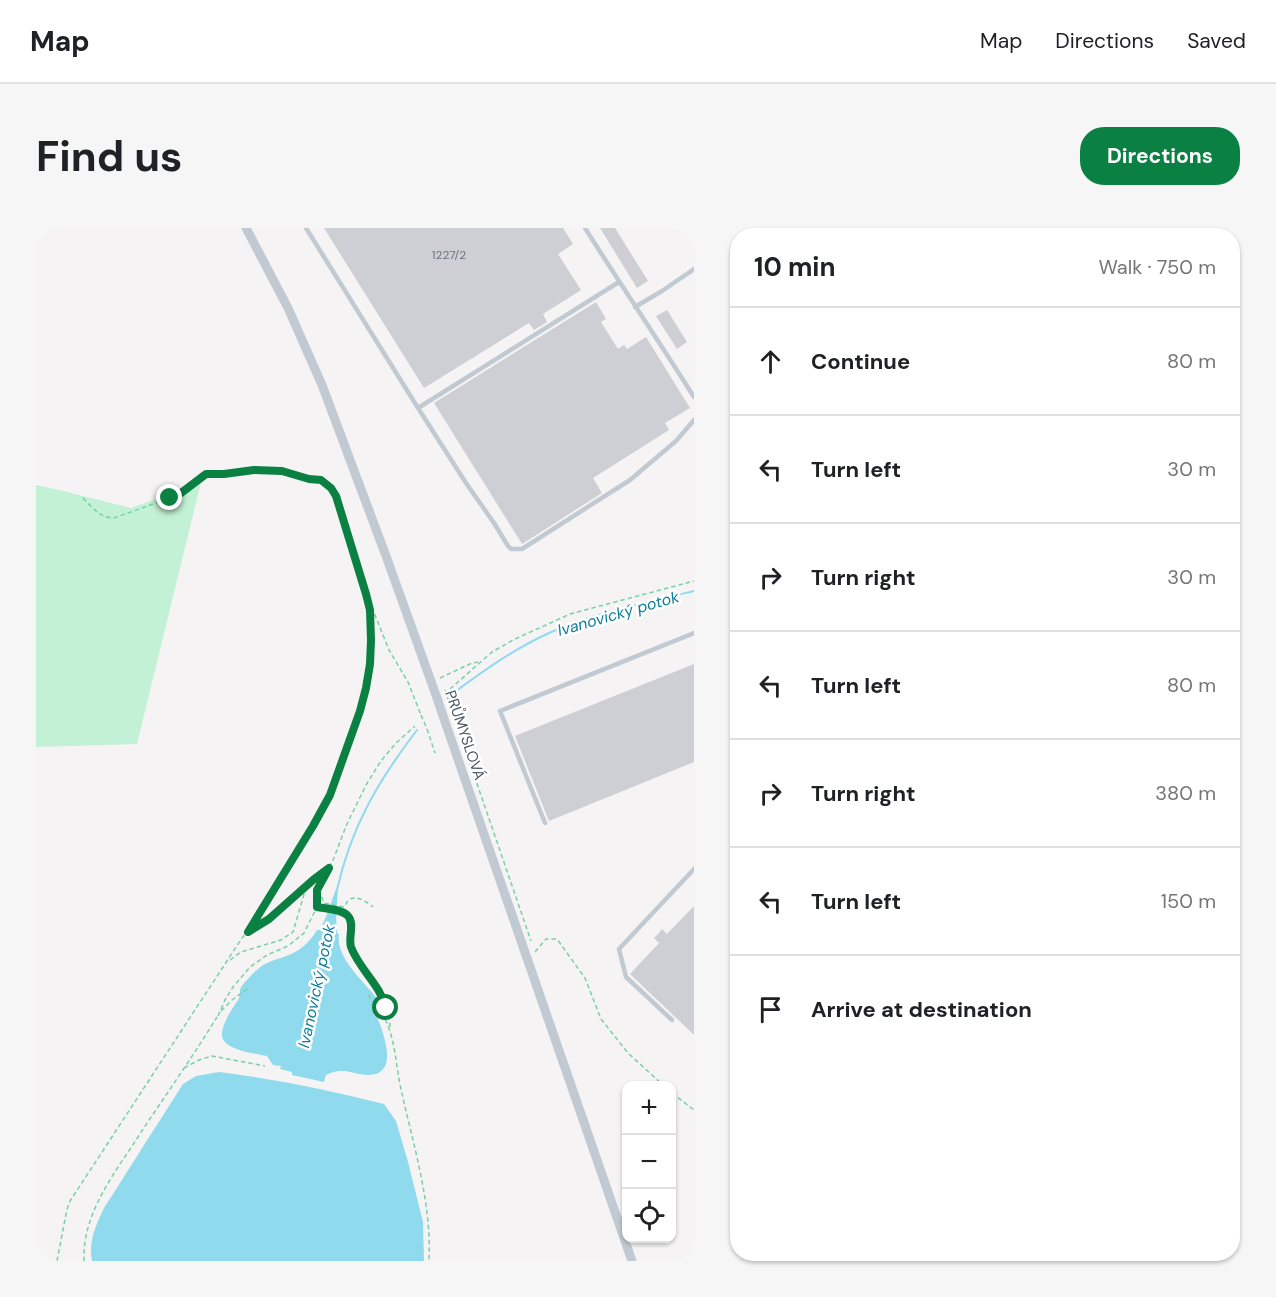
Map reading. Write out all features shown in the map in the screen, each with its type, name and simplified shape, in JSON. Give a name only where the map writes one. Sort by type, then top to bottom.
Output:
[{"type":"street","name":"PRŮMYSLOVÁ","points":[[246,228],[288,308],[322,385],[382,545],[632,1261]]},
{"type":"lane","points":[[306,228],[418,408],[511,549],[522,549],[630,480],[676,441],[694,420]]},
{"type":"lane","points":[[585,228],[694,397]]},
{"type":"lane","points":[[635,307],[694,268]]},
{"type":"lane","points":[[418,408],[619,282]]},
{"type":"lane","points":[[545,823],[500,711],[694,633]]},
{"type":"lane","points":[[672,1020],[626,977],[620,949],[694,869]]},
{"type":"path","points":[[83,498],[94,510],[108,518],[114,518],[181,493],[206,474],[269,470],[321,480],[331,488],[336,496],[366,594],[389,650],[408,682],[435,753]]},
{"type":"path","points":[[450,688],[492,652],[570,614],[694,581]]},
{"type":"path","points":[[57,1261],[70,1201],[248,932],[330,795],[360,711],[370,664],[371,624],[366,594]]},
{"type":"path","points":[[440,678],[472,663],[480,662]]},
{"type":"path","points":[[445,690],[450,705]]},
{"type":"path","points":[[84,1261],[87,1229],[101,1195],[199,1047],[242,975],[258,961],[300,938],[307,929],[317,907],[317,890],[334,858],[366,785],[381,761],[415,726]]},
{"type":"path","points":[[248,932],[269,919],[329,868]]},
{"type":"path","points":[[228,961],[241,952],[281,940],[293,932],[305,888]]},
{"type":"path","points":[[317,890],[327,905],[344,907],[352,899],[364,901],[373,907]]},
{"type":"path","points":[[317,907],[344,912],[350,918],[351,947],[385,1001],[390,1023],[389,1029]]},
{"type":"path","points":[[532,955],[546,939],[557,939],[585,978],[602,1019],[627,1053],[658,1081]]},
{"type":"path","points":[[218,1016],[232,1000],[250,987]]},
{"type":"path","points":[[368,995],[382,1013],[389,1029],[420,1170],[427,1217],[429,1261]]},
{"type":"path","points":[[183,1069],[212,1056],[265,1066]]},
{"type":"path","points":[[676,1096],[694,1110]]},
{"type":"green space","points":[[201,482],[137,744],[36,747],[36,485],[131,508]]},
{"type":"water","points":[[336,889],[338,889],[336,916],[339,943],[346,961],[379,1001],[374,1009],[387,1049],[387,1059],[384,1068],[378,1073],[367,1075],[337,1071],[326,1075],[324,1082],[292,1075],[292,1072],[280,1069],[281,1066],[273,1065],[267,1056],[232,1047],[223,1039],[222,1033],[226,1020],[239,998],[242,986],[260,967],[300,949],[317,930],[320,930]]},
{"type":"water","points":[[219,1072],[302,1085],[384,1104],[396,1121],[408,1162],[423,1222],[424,1261],[92,1261],[92,1240],[104,1208],[183,1084],[196,1076]]},
{"type":"building","points":[[324,228],[563,228],[573,244],[558,254],[581,290],[543,314],[547,322],[534,330],[529,323],[424,388]]},
{"type":"building","points":[[600,228],[615,228],[648,281],[637,288]]},
{"type":"building","points":[[596,302],[606,319],[601,322],[618,349],[624,345],[627,349],[646,337],[690,408],[665,423],[669,430],[593,478],[602,493],[522,544],[434,403]]},
{"type":"building","points":[[667,310],[687,342],[677,349],[656,316]]},
{"type":"building","points":[[694,664],[694,762],[549,821],[515,736]]},
{"type":"building","points":[[694,906],[694,1035],[630,974],[659,943],[654,938],[662,929],[667,934]]},
{"type":"waterway","name":"Ivanovický potok","points":[[452,694],[499,661],[549,633],[602,614],[694,591]]},
{"type":"waterway","name":"Ivanovický potok","points":[[337,890],[358,825],[378,786],[417,730]]},
{"type":"route","points":[[170,498],[181,493],[206,474],[254,470],[282,471],[321,480],[328,484],[336,496],[370,610],[370,664],[366,688],[354,730],[330,795],[248,932],[269,919],[329,868],[317,890],[317,907],[344,912],[350,918],[352,951],[379,989],[386,1008]]}]
